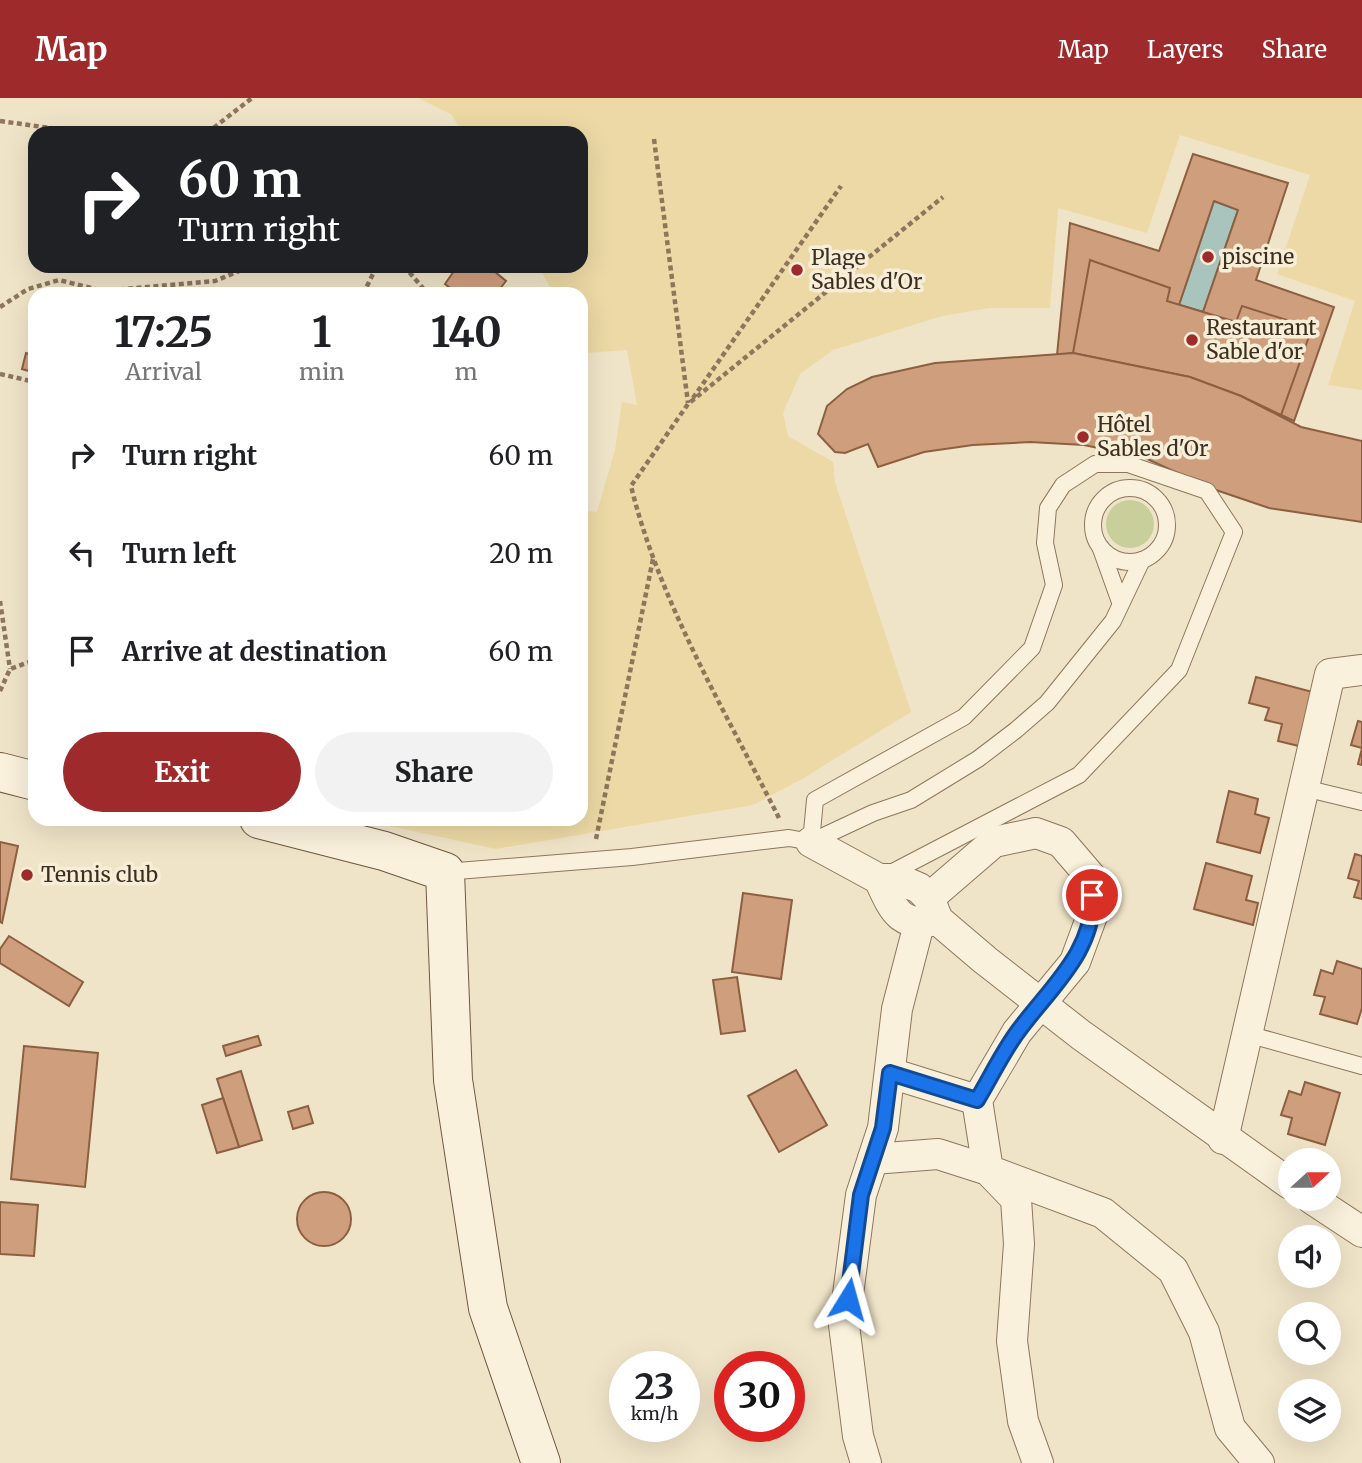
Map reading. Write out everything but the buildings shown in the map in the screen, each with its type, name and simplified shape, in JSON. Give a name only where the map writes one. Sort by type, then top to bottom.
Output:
[{"type":"street","points":[[1223,1139],[1330,674],[1362,670]]},
{"type":"street","points":[[0,772],[28,779]]},
{"type":"street","points":[[286,826],[384,851],[445,872],[453,1080],[488,1308],[541,1463]]},
{"type":"street","points":[[866,1463],[858,1436],[844,1325],[861,1195],[883,1128],[897,1009],[929,914],[994,842],[1036,833],[1061,842],[1091,877],[1093,913],[1075,962],[1017,1032],[977,1100],[988,1170],[1016,1199],[1019,1244],[1012,1341],[1023,1421],[1038,1463]]},
{"type":"street","points":[[800,840],[879,879],[910,882],[929,914],[1040,1003],[1223,1139],[1278,1176]]},
{"type":"street","points":[[890,1073],[977,1100]]},
{"type":"street","points":[[873,1159],[938,1154],[1103,1213],[1173,1270],[1204,1332],[1230,1428],[1259,1463]]},
{"type":"street","points":[[1330,1211],[1362,1232]]},
{"type":"lane","points":[[800,840],[815,800],[964,717],[1032,648],[1054,585],[1045,542],[1048,508],[1063,485],[1095,464],[1128,464],[1208,491],[1234,532],[1179,670],[1079,775],[879,879]]},
{"type":"lane","points":[[445,872],[800,840],[911,800],[978,759],[1047,703],[1113,621],[1142,561],[1157,551],[1166,537],[1168,525],[1161,503],[1147,491],[1133,487],[1115,491],[1105,497],[1095,513],[1093,528],[1121,602]]},
{"type":"lane","points":[[1100,547],[1112,557],[1127,562],[1142,561]]},
{"type":"lane","points":[[1304,788],[1362,802]]},
{"type":"lane","points":[[1247,1034],[1362,1066]]},
{"type":"path","points":[[216,126],[252,98]]},
{"type":"path","points":[[0,121],[36,126]]},
{"type":"path","points":[[654,139],[688,404]]},
{"type":"path","points":[[800,840],[705,671],[644,537],[631,486],[841,186]]},
{"type":"path","points":[[688,404],[943,197]]},
{"type":"path","points":[[148,287],[215,281],[234,273]]},
{"type":"path","points":[[410,273],[422,287]]},
{"type":"path","points":[[35,287],[59,280],[87,287]]},
{"type":"path","points":[[0,307],[28,289]]},
{"type":"path","points":[[0,374],[28,380]]},
{"type":"path","points":[[591,860],[653,558]]},
{"type":"path","points":[[0,601],[10,669],[0,691]]},
{"type":"path","points":[[10,669],[28,663]]},
{"type":"green space","points":[[1130,500],[1147,507],[1154,524],[1147,541],[1130,548],[1113,541],[1106,524],[1113,507]]},
{"type":"sand","name":"Plage Sables d'Or","points":[[418,98],[1362,98],[1362,390],[1328,385],[1355,301],[1277,274],[1310,175],[1180,135],[1147,233],[1058,208],[1050,308],[989,308],[942,316],[833,350],[800,374],[783,413],[788,436],[833,462],[835,482],[911,712],[802,779],[753,805],[496,849],[389,826],[588,826],[588,511],[597,512],[615,450],[622,402],[637,405],[627,350],[588,353],[588,287],[550,287],[542,273],[588,273],[588,126],[458,126],[452,115]]},
{"type":"water","name":"piscine","points":[[1214,201],[1238,210],[1203,312],[1179,305]]},
{"type":"place","name":"piscine","points":[[1208,257]]},
{"type":"place","name":"Plage Sables d'Or","points":[[797,270]]},
{"type":"place","name":"Restaurant Sable d'or","points":[[1192,340]]},
{"type":"place","name":"Hôtel Sables d'Or","points":[[1083,437]]},
{"type":"place","name":"Tennis club","points":[[27,875]]},
{"type":"route","points":[[848,1299],[861,1195],[883,1128],[890,1073],[933,1084],[977,1100],[1017,1032],[1075,962],[1093,913],[1092,895]]}]
